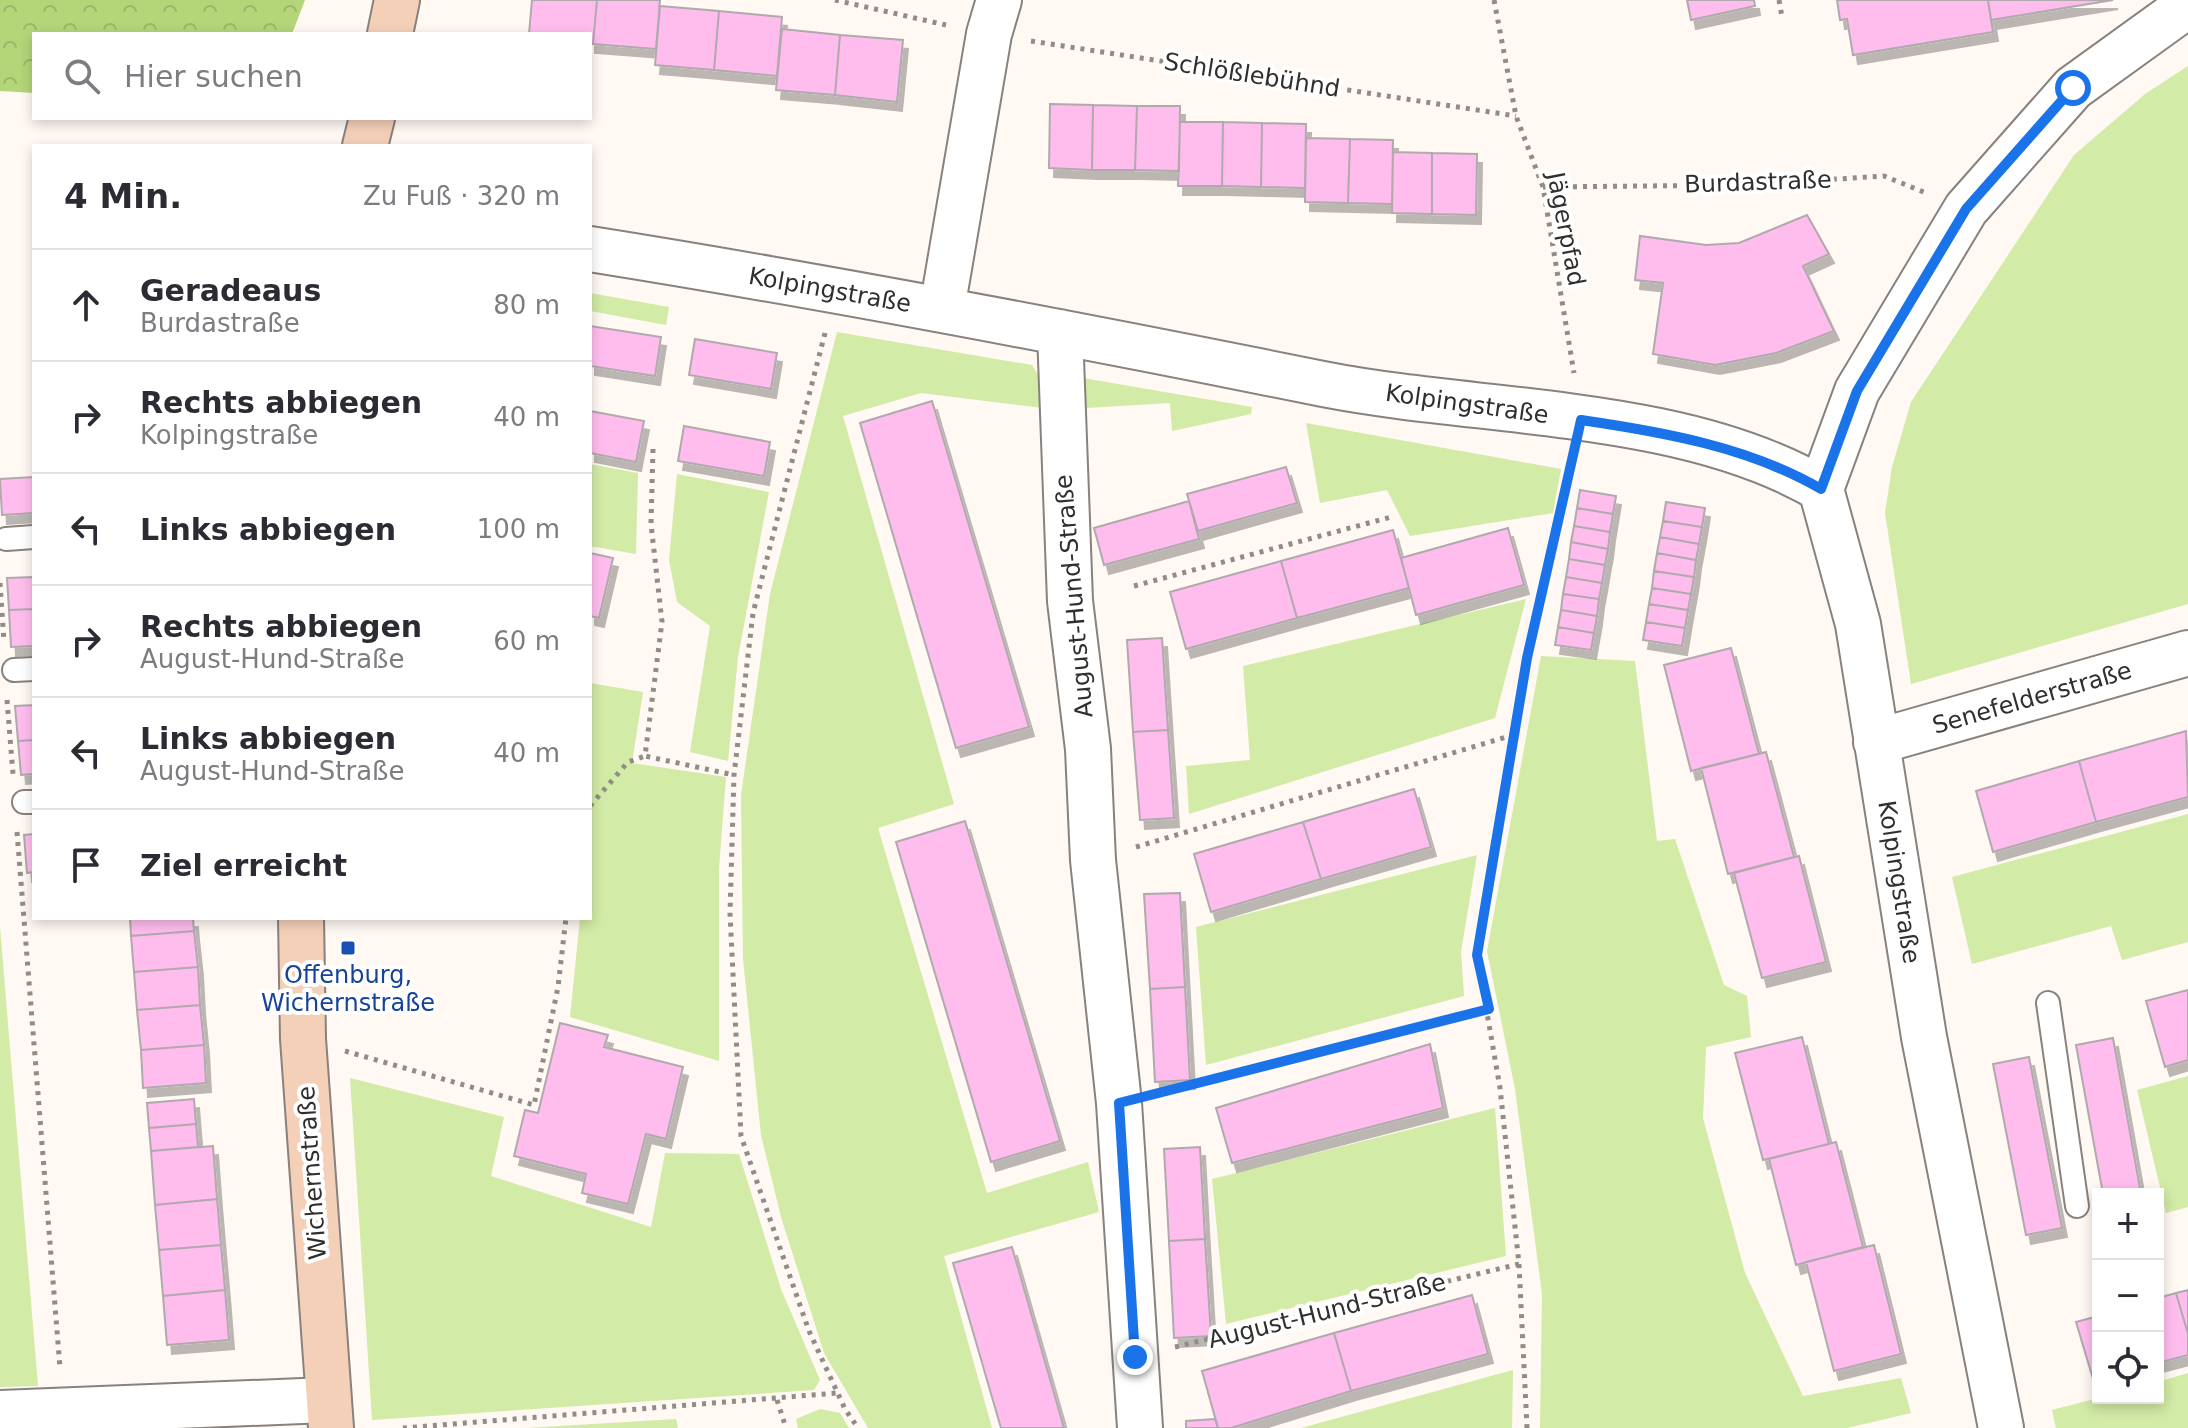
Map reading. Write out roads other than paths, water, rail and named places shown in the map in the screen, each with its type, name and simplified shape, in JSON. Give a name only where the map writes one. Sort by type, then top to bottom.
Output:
[{"type":"street","points":[[390,32],[397,0]]},
{"type":"street","points":[[1821,489],[1857,391],[1966,209],[2073,88],[2188,5]]},
{"type":"street","points":[[942,309],[994,17]]},
{"type":"street","points":[[366,144],[372,120]]},
{"type":"street","name":"Kolpingstraße","points":[[592,249],[942,309],[1324,384],[1655,431],[1732,451],[1793,472],[1821,489],[1858,624],[1924,1037],[2001,1428]]},
{"type":"street","name":"August-Hund-Straße","points":[[1060,332],[1070,601],[1088,749],[1093,860],[1119,1103],[1140,1428]]},
{"type":"street","name":"Senefelderstraße","points":[[1876,742],[2188,653]]},
{"type":"street","name":"Wichernstraße","points":[[301,920],[303,1039],[329,1414]]},
{"type":"street","points":[[0,1413],[329,1414]]},
{"type":"lane","points":[[6,539],[32,537]]},
{"type":"lane","points":[[2048,1003],[2077,1206]]},
{"type":"place","name":"Offenburg, Wichernstraße","points":[[348,948]]}]
